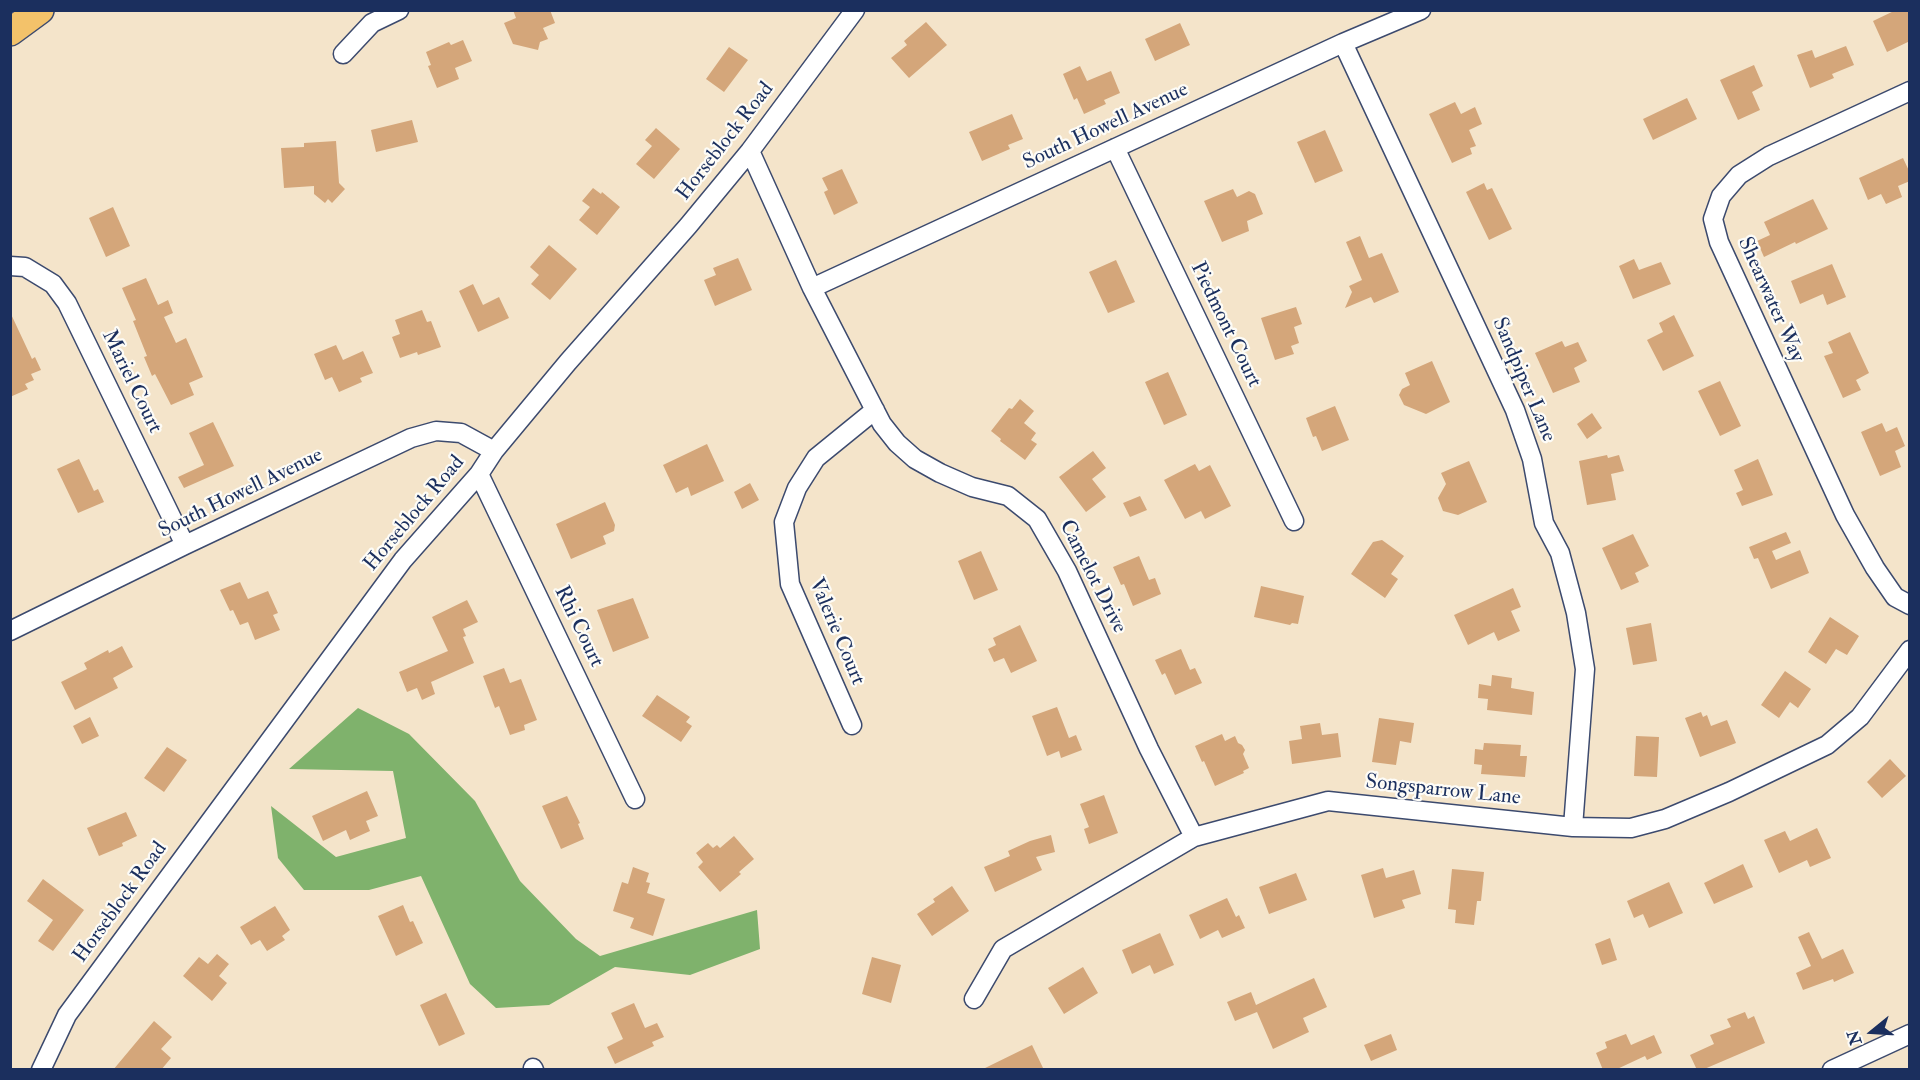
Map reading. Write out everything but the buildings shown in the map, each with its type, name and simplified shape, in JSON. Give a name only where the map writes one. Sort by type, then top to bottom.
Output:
[{"type":"highway","points":[[10,32],[40,10]]},
{"type":"street","points":[[343,54],[372,23],[399,10]]},
{"type":"street","name":"Horseblock Road","points":[[41,1070],[67,1015],[403,560],[479,474],[494,451],[750,150],[855,10]]},
{"type":"street","name":"South Howell Avenue","points":[[812,288],[1343,43],[1421,10]]},
{"type":"street","name":"Sandpiper Lane","points":[[1343,43],[1515,410],[1532,459],[1544,523],[1560,553],[1576,613],[1585,669],[1573,827]]},
{"type":"street","name":"Shearwater Way","points":[[1910,91],[1769,156],[1739,175],[1721,196],[1713,219],[1719,242],[1845,515],[1875,568],[1895,597],[1910,605]]},
{"type":"street","name":"Piedmont Court","points":[[1115,148],[1294,521]]},
{"type":"street","name":"Camelot Drive","points":[[750,150],[812,288],[882,424],[897,444],[915,459],[972,487],[1008,496],[1037,519],[1067,571],[1149,749],[1194,837]]},
{"type":"street","name":"Mariel Court","points":[[10,266],[25,267],[54,284],[67,303],[185,545]]},
{"type":"street","name":"Valerie Court","points":[[852,725],[790,584],[784,522],[797,488],[816,458],[875,410]]},
{"type":"street","name":"South Howell Avenue","points":[[10,631],[411,438],[436,431],[461,433],[494,451]]},
{"type":"street","name":"Rhi Court","points":[[479,474],[635,799]]},
{"type":"street","name":"Songsparrow Lane","points":[[974,999],[1003,949],[1194,837],[1328,801],[1573,827],[1631,828],[1665,819],[1729,792],[1827,745],[1860,717],[1910,650]]},
{"type":"street","points":[[1832,1070],[1863,1063],[1910,1034]]},
{"type":"green space","points":[[358,708],[409,734],[475,801],[520,881],[576,939],[600,956],[757,910],[760,949],[690,975],[615,967],[549,1005],[496,1008],[470,984],[421,876],[369,890],[304,890],[278,858],[271,806],[336,857],[406,838],[393,771],[289,769]]}]
